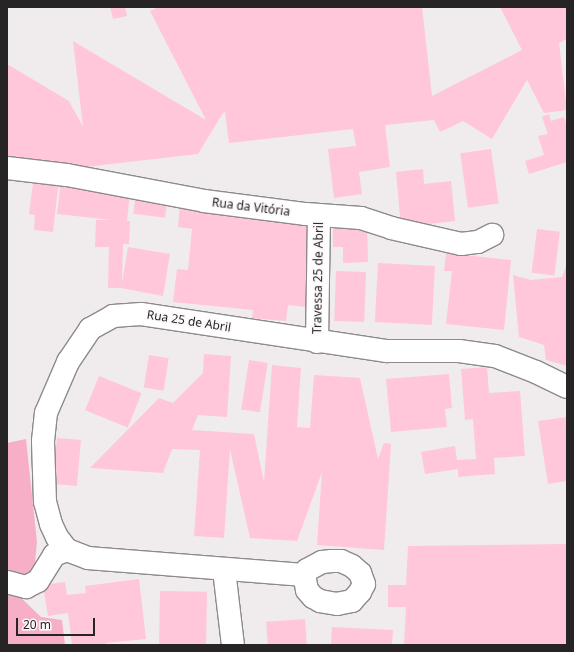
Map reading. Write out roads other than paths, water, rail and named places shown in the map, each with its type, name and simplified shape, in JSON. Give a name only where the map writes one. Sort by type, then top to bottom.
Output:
[{"type":"street","name":"Rua da Vitória","points":[[7,168],[67,176],[204,201],[360,218],[391,228],[461,244],[478,242],[492,235]]},
{"type":"street","name":"Travessa 25 de Abril","points":[[317,342],[319,214]]},
{"type":"street","name":"Rua 25 de Abril","points":[[67,550],[57,537],[51,524],[45,502],[43,441],[46,413],[68,362],[90,329],[113,316],[141,314],[387,352],[459,351],[495,356],[536,372],[567,387]]},
{"type":"street","points":[[7,582],[26,587],[38,582],[54,555],[67,550],[88,558],[224,570],[304,575]]},
{"type":"street","points":[[224,570],[233,645]]}]
